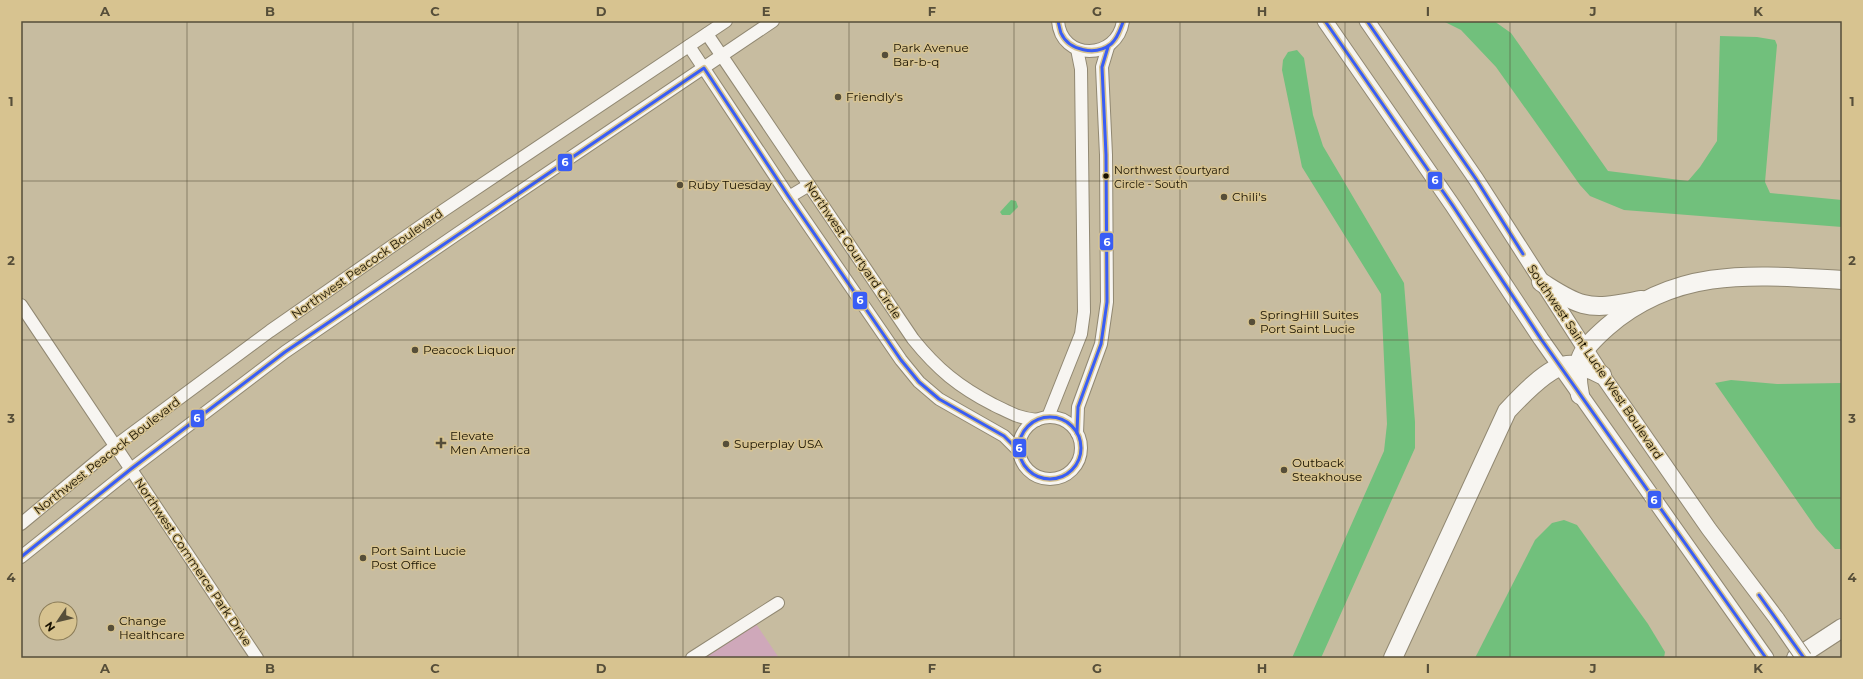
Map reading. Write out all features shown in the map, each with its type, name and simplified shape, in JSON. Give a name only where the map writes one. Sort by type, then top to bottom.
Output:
[{"type":"highway","points":[[1541,282],[1566,298],[1583,304],[1612,305],[1647,299],[1677,287],[1716,278],[1786,277],[1842,280]]},
{"type":"highway","points":[[1394,658],[1507,411],[1531,386],[1569,366],[1580,357],[1593,340],[1613,323],[1647,299]]},
{"type":"highway","points":[[1569,366],[1588,368],[1602,375]]},
{"type":"highway","points":[[1569,366],[1577,380],[1580,395]]},
{"type":"highway","points":[[1796,658],[1842,628]]},
{"type":"main road","points":[[1325,21],[1453,206],[1569,366]]},
{"type":"main road","name":"Southwest Saint Lucie West Boulevard","points":[[1367,21],[1476,179],[1602,375],[1710,529],[1804,658]]},
{"type":"main road","points":[[1580,395],[1766,658]]},
{"type":"street","name":"Northwest Peacock Boulevard","points":[[21,524],[116,446],[323,294],[444,210],[726,21]]},
{"type":"street","name":"Northwest Peacock Boulevard","points":[[21,557],[131,469],[297,344],[457,234],[774,21]]},
{"type":"street","points":[[1058,21],[1063,37],[1077,49],[1090,52],[1108,47],[1117,39],[1122,29],[1123,21]]},
{"type":"street","name":"Northwest Courtyard Circle","points":[[707,34],[909,333],[928,357],[947,376],[970,393],[1021,419],[1043,418]]},
{"type":"street","name":"Northwest Courtyard Circle","points":[[689,46],[789,198],[901,360],[919,382],[939,399],[1004,436],[1020,452]]},
{"type":"street","points":[[1077,433],[1071,425],[1062,419],[1043,418],[1028,427],[1022,436],[1020,452],[1024,464],[1036,475],[1055,479],[1072,470],[1078,461],[1081,450],[1077,433],[1078,406],[1101,344],[1107,302],[1102,67],[1108,47]]},
{"type":"street","points":[[1043,418],[1081,334],[1084,312],[1084,213],[1080,67],[1077,49]]},
{"type":"street","points":[[789,198],[808,185]]},
{"type":"street","points":[[1084,213],[1106,212]]},
{"type":"street","name":"Northwest Commerce Park Drive","points":[[21,306],[258,658]]},
{"type":"street","points":[[692,658],[778,603]]},
{"type":"shaded area","points":[[1443,21],[1494,21],[1511,33],[1608,171],[1688,181],[1700,167],[1717,141],[1720,36],[1757,37],[1775,40],[1777,45],[1765,182],[1770,193],[1842,200],[1842,227],[1624,210],[1590,196],[1580,185],[1496,67],[1461,30]]},
{"type":"shaded area","points":[[1297,50],[1304,58],[1313,115],[1323,146],[1404,283],[1415,422],[1415,448],[1321,658],[1292,658],[1384,451],[1387,424],[1381,294],[1302,167],[1282,70],[1283,60],[1288,52]]},
{"type":"shaded area","points":[[1011,200],[1016,201],[1018,207],[1010,215],[1002,215],[1000,212]]},
{"type":"shaded area","points":[[1731,380],[1777,384],[1842,383],[1842,549],[1835,549],[1816,528],[1715,383]]},
{"type":"shaded area","points":[[1564,520],[1577,525],[1648,624],[1665,652],[1664,658],[1475,658],[1535,540],[1552,523]]},
{"type":"shaded area","points":[[756,624],[779,658],[703,658]]},
{"type":"transit line","name":"6","points":[[1058,21],[1061,33],[1070,44],[1076,48],[1091,51],[1105,48],[1111,44],[1117,37],[1123,22]]},
{"type":"transit line","name":"6","points":[[1325,21],[1453,206],[1541,339],[1766,658]]},
{"type":"transit line","name":"6","points":[[1367,21],[1476,179],[1523,254]]},
{"type":"transit line","name":"6","points":[[1077,433],[1078,407],[1101,344],[1107,302],[1106,155],[1102,67],[1108,47]]},
{"type":"transit line","name":"6","points":[[21,557],[131,469],[285,352],[704,68],[789,197],[901,360],[919,382],[939,399],[1004,436],[1020,452]]},
{"type":"transit line","name":"6","points":[[1050,417],[1062,420],[1072,426],[1078,436],[1081,448],[1078,460],[1072,470],[1062,476],[1050,479],[1038,476],[1028,470],[1022,460],[1019,448],[1022,436],[1028,426],[1038,420],[1050,417]]},
{"type":"transit line","name":"6","points":[[1759,595],[1804,658]]},
{"type":"place","name":"Park Avenue Bar-b-q","points":[[885,55]]},
{"type":"place","name":"Friendly's","points":[[838,97]]},
{"type":"place","name":"Northwest Courtyard Circle - South","points":[[1106,176]]},
{"type":"place","name":"Ruby Tuesday","points":[[680,185]]},
{"type":"place","name":"Chili's","points":[[1224,197]]},
{"type":"place","name":"SpringHill Suites Port Saint Lucie","points":[[1252,322]]},
{"type":"place","name":"Peacock Liquor","points":[[415,350]]},
{"type":"place","name":"Elevate Men America","points":[[441,443]]},
{"type":"place","name":"Superplay USA","points":[[726,444]]},
{"type":"place","name":"Outback Steakhouse","points":[[1284,470]]},
{"type":"place","name":"Port Saint Lucie Post Office","points":[[363,558]]},
{"type":"place","name":"Change Healthcare","points":[[111,628]]}]
